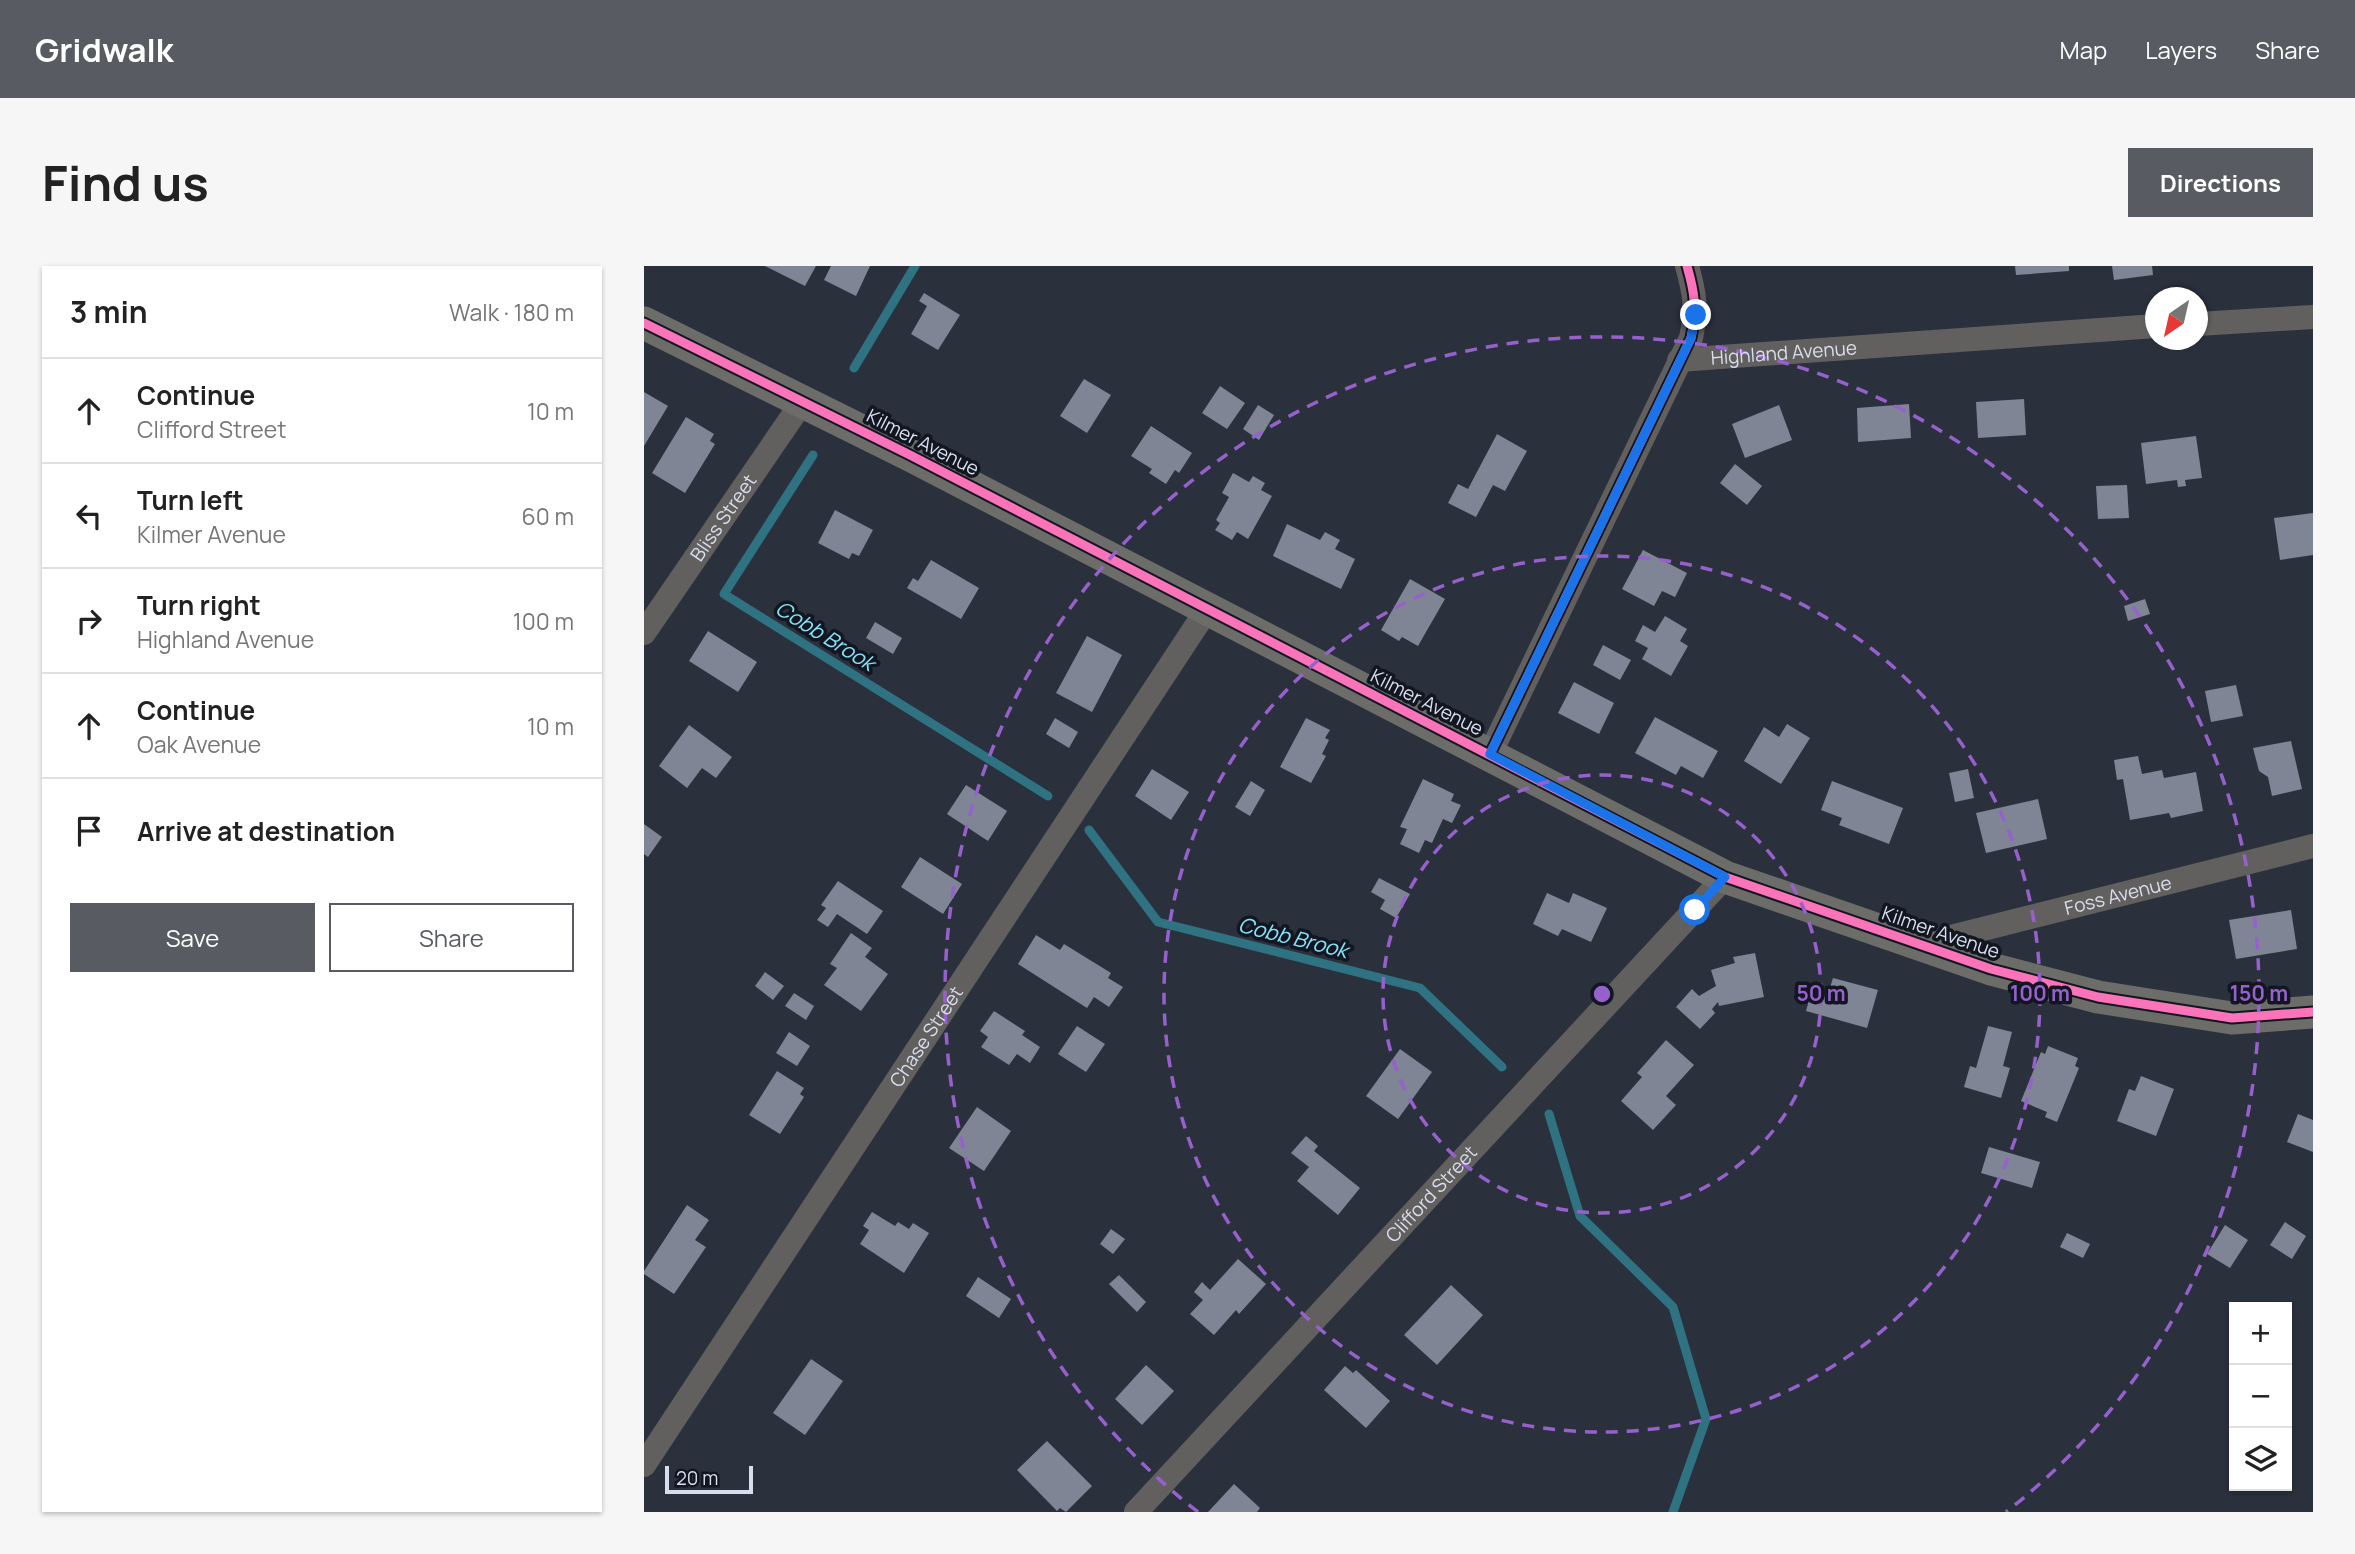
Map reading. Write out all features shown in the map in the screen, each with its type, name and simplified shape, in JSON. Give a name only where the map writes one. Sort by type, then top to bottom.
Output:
[{"type":"street","points":[[1490,754],[1691,338],[1696,315],[1687,266]]},
{"type":"street","points":[[2208,323],[2313,317]]},
{"type":"street","name":"Kilmer Avenue","points":[[644,323],[1208,608],[1725,877],[1991,969],[2098,997],[2232,1018],[2313,1012]]},
{"type":"street","name":"Highland Avenue","points":[[1679,360],[2145,327]]},
{"type":"street","name":"Bliss Street","points":[[644,633],[803,401]]},
{"type":"street","name":"Chase Street","points":[[644,1465],[1208,608]]},
{"type":"street","name":"Foss Avenue","points":[[1923,944],[2313,846]]},
{"type":"street","name":"Clifford Street","points":[[1136,1512],[1725,877]]},
{"type":"building","points":[[765,266],[816,266],[805,286]]},
{"type":"building","points":[[831,266],[870,266],[856,296],[824,280]]},
{"type":"building","points":[[2015,266],[2069,266],[2069,271],[2016,275]]},
{"type":"building","points":[[2112,266],[2152,266],[2153,275],[2114,280]]},
{"type":"building","points":[[924,293],[960,315],[938,350],[911,334],[927,306],[919,301]]},
{"type":"building","points":[[1084,379],[1111,395],[1087,433],[1060,416]]},
{"type":"building","points":[[1220,386],[1245,403],[1227,429],[1202,413]]},
{"type":"building","points":[[644,392],[668,406],[644,446]]},
{"type":"building","points":[[2024,399],[2026,435],[1978,438],[1976,402]]},
{"type":"building","points":[[1909,404],[1911,438],[1858,442],[1857,408]]},
{"type":"building","points":[[1258,405],[1274,415],[1259,440],[1243,429]]},
{"type":"building","points":[[1779,405],[1792,440],[1745,458],[1732,424]]},
{"type":"building","points":[[686,417],[714,434],[710,441],[715,444],[685,493],[652,473]]},
{"type":"building","points":[[1151,426],[1192,453],[1179,473],[1175,470],[1166,484],[1149,473],[1152,469],[1131,456]]},
{"type":"building","points":[[1497,434],[1527,451],[1505,491],[1493,485],[1476,517],[1448,503],[1458,484],[1468,489]]},
{"type":"building","points":[[2196,436],[2202,478],[2185,480],[2186,486],[2178,487],[2177,480],[2146,484],[2141,443]]},
{"type":"building","points":[[1735,464],[1762,486],[1747,505],[1720,483]]},
{"type":"building","points":[[1233,473],[1249,482],[1253,476],[1265,483],[1261,490],[1272,496],[1248,539],[1237,532],[1232,540],[1215,530],[1220,523],[1216,520],[1229,497],[1222,493]]},
{"type":"building","points":[[2127,485],[2129,518],[2098,519],[2096,486]]},
{"type":"building","points":[[835,510],[873,530],[859,556],[852,553],[849,559],[818,543]]},
{"type":"building","points":[[2313,513],[2313,555],[2280,560],[2274,518]]},
{"type":"building","points":[[1287,524],[1320,540],[1325,532],[1340,540],[1335,549],[1355,559],[1341,589],[1273,556]]},
{"type":"building","points":[[1643,550],[1687,573],[1675,597],[1662,591],[1654,606],[1622,589]]},
{"type":"building","points":[[931,560],[979,588],[961,619],[907,588],[913,578],[918,581]]},
{"type":"building","points":[[1410,579],[1445,599],[1418,646],[1402,637],[1399,641],[1381,630]]},
{"type":"building","points":[[2145,599],[2150,614],[2128,621],[2124,606]]},
{"type":"building","points":[[1665,616],[1687,629],[1680,641],[1688,646],[1671,676],[1642,659],[1648,648],[1635,641],[1643,625],[1655,632]]},
{"type":"building","points":[[875,622],[902,638],[893,654],[866,638]]},
{"type":"building","points":[[708,631],[757,662],[738,692],[689,661]]},
{"type":"building","points":[[1087,636],[1122,655],[1092,712],[1056,693]]},
{"type":"building","points":[[1603,645],[1631,660],[1620,680],[1593,665]]},
{"type":"building","points":[[1574,682],[1614,703],[1599,734],[1558,713]]},
{"type":"building","points":[[2236,685],[2243,716],[2211,722],[2205,691]]},
{"type":"building","points":[[1655,717],[1718,751],[1703,778],[1681,766],[1676,775],[1635,753]]},
{"type":"building","points":[[1055,718],[1078,732],[1069,748],[1046,734]]},
{"type":"building","points":[[1306,718],[1330,730],[1325,738],[1329,740],[1322,754],[1326,756],[1311,783],[1280,767]]},
{"type":"building","points":[[1787,724],[1810,738],[1781,784],[1744,761],[1764,727],[1779,737]]},
{"type":"building","points":[[689,725],[732,757],[716,778],[702,768],[687,788],[659,766]]},
{"type":"building","points":[[2291,741],[2302,789],[2272,796],[2268,777],[2259,771],[2253,748]]},
{"type":"building","points":[[2138,756],[2142,774],[2162,770],[2164,778],[2196,772],[2203,811],[2171,818],[2169,813],[2130,820],[2123,779],[2117,780],[2114,760]]},
{"type":"building","points":[[1152,769],[1189,792],[1171,820],[1135,796]]},
{"type":"building","points":[[1968,769],[1974,798],[1955,802],[1949,773]]},
{"type":"building","points":[[1423,779],[1454,794],[1451,801],[1461,805],[1452,823],[1443,819],[1432,843],[1425,840],[1419,853],[1400,844],[1407,829],[1400,827]]},
{"type":"building","points":[[1251,781],[1265,790],[1250,816],[1235,807]]},
{"type":"building","points":[[1832,781],[1903,808],[1889,844],[1839,825],[1842,818],[1821,810]]},
{"type":"building","points":[[966,785],[1007,811],[988,841],[947,814]]},
{"type":"building","points":[[2038,799],[2047,839],[1986,853],[1976,813]]},
{"type":"building","points":[[644,824],[662,837],[648,857],[644,854]]},
{"type":"building","points":[[920,857],[962,884],[943,914],[901,887]]},
{"type":"building","points":[[1379,878],[1410,894],[1396,918],[1380,909],[1385,900],[1371,892]]},
{"type":"building","points":[[838,881],[883,911],[867,934],[837,914],[828,927],[817,920],[826,908],[821,905]]},
{"type":"building","points":[[1547,893],[1569,903],[1573,893],[1607,908],[1591,942],[1562,929],[1558,936],[1533,924]]},
{"type":"building","points":[[2291,910],[2297,949],[2236,959],[2229,920]]},
{"type":"building","points":[[851,933],[872,948],[865,957],[888,974],[861,1011],[824,985],[837,968],[830,964]]},
{"type":"building","points":[[1036,935],[1060,950],[1064,944],[1111,973],[1108,978],[1123,987],[1109,1007],[1094,997],[1087,1008],[1018,964]]},
{"type":"building","points":[[1755,953],[1764,997],[1719,1006],[1718,1002],[1712,1009],[1715,1013],[1700,1029],[1676,1007],[1692,989],[1699,996],[1716,986],[1711,970],[1735,963],[1733,957]]},
{"type":"building","points":[[765,972],[784,986],[773,1000],[755,986]]},
{"type":"building","points":[[1833,978],[1878,990],[1867,1028],[1806,1011],[1811,993],[1827,997]]},
{"type":"building","points":[[794,993],[814,1006],[806,1020],[785,1006]]},
{"type":"building","points":[[994,1011],[1025,1031],[1022,1035],[1040,1047],[1030,1063],[1017,1054],[1009,1065],[981,1047],[988,1037],[980,1031]]},
{"type":"building","points":[[1077,1026],[1105,1044],[1086,1072],[1058,1054]]},
{"type":"building","points":[[1988,1026],[2012,1032],[2003,1066],[2010,1068],[2001,1098],[1964,1087],[1970,1066],[1976,1068]]},
{"type":"building","points":[[789,1032],[810,1046],[797,1066],[776,1053]]},
{"type":"building","points":[[1666,1040],[1694,1065],[1666,1096],[1676,1105],[1653,1130],[1621,1101],[1642,1077],[1637,1073]]},
{"type":"building","points":[[2048,1046],[2078,1058],[2075,1066],[2079,1068],[2057,1122],[2045,1117],[2047,1112],[2021,1101],[2041,1052],[2045,1054]]},
{"type":"building","points":[[1400,1049],[1432,1072],[1398,1119],[1366,1096]]},
{"type":"building","points":[[777,1071],[804,1088],[800,1094],[804,1097],[780,1134],[749,1115]]},
{"type":"building","points":[[2141,1076],[2174,1089],[2156,1136],[2117,1121],[2129,1089],[2135,1091]]},
{"type":"building","points":[[977,1107],[1011,1131],[984,1171],[949,1148]]},
{"type":"building","points":[[2298,1114],[2313,1120],[2313,1152],[2287,1142]]},
{"type":"building","points":[[1306,1136],[1318,1146],[1314,1151],[1360,1188],[1338,1215],[1297,1181],[1309,1167],[1291,1153]]},
{"type":"building","points":[[1989,1147],[2040,1162],[2032,1188],[1981,1173]]},
{"type":"building","points":[[687,1205],[709,1220],[695,1240],[706,1247],[674,1294],[644,1274],[644,1271]]},
{"type":"building","points":[[872,1212],[895,1226],[898,1222],[909,1229],[913,1223],[929,1233],[904,1273],[860,1244],[869,1230],[863,1226]]},
{"type":"building","points":[[2285,1222],[2306,1236],[2292,1259],[2270,1245]]},
{"type":"building","points":[[2225,1225],[2248,1240],[2230,1268],[2207,1254]]},
{"type":"building","points":[[1111,1229],[1125,1239],[1113,1254],[1100,1244]]},
{"type":"building","points":[[2067,1233],[2090,1244],[2083,1258],[2060,1247]]},
{"type":"building","points":[[1238,1259],[1266,1284],[1239,1314],[1236,1310],[1214,1335],[1190,1314],[1203,1300],[1194,1292],[1202,1282],[1210,1290]]},
{"type":"building","points":[[1119,1275],[1146,1302],[1137,1312],[1109,1284]]},
{"type":"building","points":[[978,1277],[1011,1299],[999,1318],[966,1296]]},
{"type":"building","points":[[1451,1285],[1483,1315],[1437,1365],[1404,1335]]},
{"type":"building","points":[[811,1359],[843,1381],[805,1435],[773,1413]]},
{"type":"building","points":[[1146,1365],[1174,1391],[1142,1425],[1115,1399]]},
{"type":"building","points":[[1345,1366],[1353,1373],[1356,1370],[1390,1401],[1366,1428],[1324,1390]]},
{"type":"building","points":[[1047,1441],[1092,1486],[1066,1512],[1060,1508],[1057,1511],[1017,1470]]},
{"type":"building","points":[[1234,1484],[1260,1508],[1257,1512],[1208,1512]]},
{"type":"waterway","name":"Cobb Brook","points":[[854,368],[915,266]]},
{"type":"waterway","name":"Cobb Brook","points":[[813,455],[724,594],[1048,796]]},
{"type":"waterway","name":"Cobb Brook","points":[[1089,830],[1158,922],[1420,988],[1502,1067]]},
{"type":"waterway","name":"Cobb Brook","points":[[1549,1114],[1580,1216],[1673,1307],[1706,1419],[1673,1512]]},
{"type":"cycle path","points":[[1490,754],[1691,338],[1694,302],[1687,266]]},
{"type":"cycle path","points":[[644,323],[910,455],[1725,877],[1991,969],[2098,997],[2232,1018],[2313,1012]]},
{"type":"route","points":[[1695,910],[1725,877],[1490,754],[1691,338],[1696,315]]}]
